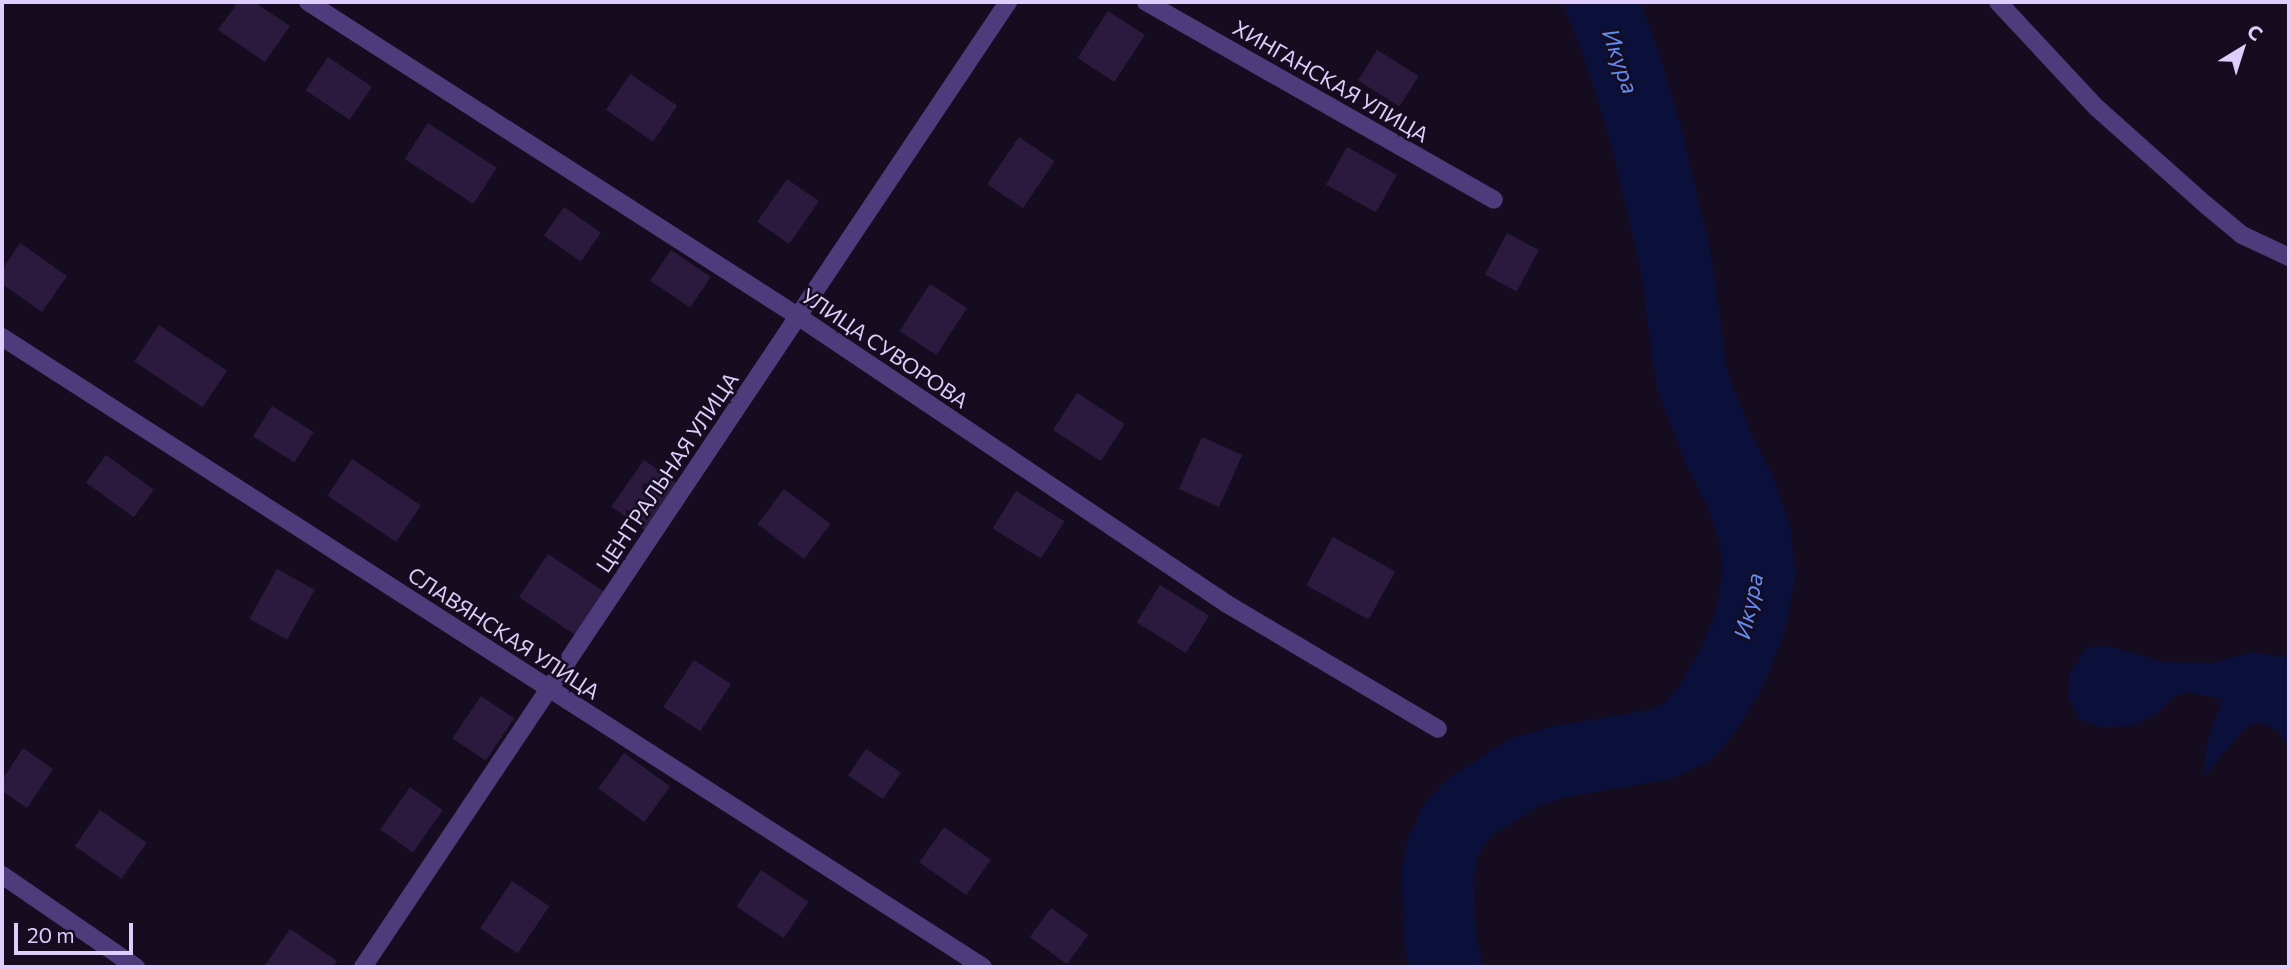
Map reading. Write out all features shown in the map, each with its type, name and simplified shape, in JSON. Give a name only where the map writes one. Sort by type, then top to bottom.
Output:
[{"type":"street","name":"УЛИЦА СУВОРОВА","points":[[308,2],[799,317],[1227,604],[1438,729]]},
{"type":"street","name":"ЦЕНТРАЛЬНАЯ УЛИЦА","points":[[363,967],[1008,2]]},
{"type":"street","name":"ХИНГАНСКАЯ УЛИЦА","points":[[1146,2],[1494,200]]},
{"type":"street","points":[[1998,2],[2097,108],[2186,188],[2242,235],[2289,257]]},
{"type":"street","name":"СЛАВЯНСКАЯ УЛИЦА","points":[[2,337],[983,967]]},
{"type":"street","points":[[2,875],[136,967]]},
{"type":"shaded area","points":[[2109,646],[2164,662],[2214,663],[2252,652],[2286,657],[2289,659],[2289,746],[2276,730],[2259,722],[2245,729],[2204,776],[2207,742],[2222,699],[2187,692],[2174,697],[2160,711],[2136,725],[2102,728],[2079,719],[2068,697],[2070,672],[2087,647]]},
{"type":"building","points":[[238,2],[254,2],[290,26],[265,62],[218,30]]},
{"type":"building","points":[[1108,11],[1145,35],[1114,82],[1078,58]]},
{"type":"building","points":[[1377,50],[1419,76],[1399,106],[1358,81]]},
{"type":"building","points":[[328,57],[372,87],[350,120],[306,90]]},
{"type":"building","points":[[630,74],[677,106],[653,142],[606,110]]},
{"type":"building","points":[[428,123],[497,168],[473,204],[405,159]]},
{"type":"building","points":[[1019,137],[1055,161],[1023,208],[987,184]]},
{"type":"building","points":[[1347,147],[1397,175],[1376,212],[1326,185]]},
{"type":"building","points":[[787,179],[819,201],[789,244],[757,222]]},
{"type":"building","points":[[564,207],[601,233],[581,261],[544,236]]},
{"type":"building","points":[[1507,233],[1539,250],[1517,291],[1485,274]]},
{"type":"building","points":[[20,243],[67,276],[42,312],[2,284],[2,270]]},
{"type":"building","points":[[671,250],[711,277],[690,308],[650,281]]},
{"type":"building","points":[[930,284],[967,308],[936,355],[900,331]]},
{"type":"building","points":[[159,325],[227,371],[202,407],[134,361]]},
{"type":"building","points":[[1077,393],[1125,424],[1101,461],[1053,430]]},
{"type":"building","points":[[272,406],[314,432],[294,462],[253,437]]},
{"type":"building","points":[[1202,437],[1242,455],[1219,507],[1179,489]]},
{"type":"building","points":[[106,455],[154,490],[134,517],[86,483]]},
{"type":"building","points":[[352,459],[421,505],[396,542],[327,495]]},
{"type":"building","points":[[644,460],[680,485],[647,532],[611,507]]},
{"type":"building","points":[[784,489],[830,524],[804,559],[758,524]]},
{"type":"building","points":[[1016,491],[1064,521],[1041,559],[993,528]]},
{"type":"building","points":[[1333,537],[1395,571],[1368,620],[1306,585]]},
{"type":"building","points":[[548,554],[605,593],[576,636],[519,597]]},
{"type":"building","points":[[277,569],[315,590],[287,640],[249,619]]},
{"type":"building","points":[[1160,585],[1209,616],[1186,653],[1137,622]]},
{"type":"building","points":[[694,660],[731,684],[700,731],[664,707]]},
{"type":"building","points":[[481,696],[514,718],[486,761],[452,738]]},
{"type":"building","points":[[23,748],[53,769],[27,808],[2,791],[2,780]]},
{"type":"building","points":[[866,749],[901,772],[883,799],[848,776]]},
{"type":"building","points":[[624,753],[670,787],[644,822],[598,789]]},
{"type":"building","points":[[410,787],[443,810],[413,853],[380,830]]},
{"type":"building","points":[[100,810],[147,843],[121,879],[75,846]]},
{"type":"building","points":[[944,827],[991,860],[966,895],[919,862]]},
{"type":"building","points":[[761,870],[808,902],[784,938],[736,906]]},
{"type":"building","points":[[512,881],[549,906],[517,953],[480,928]]},
{"type":"building","points":[[1051,908],[1088,935],[1067,964],[1030,937]]},
{"type":"building","points":[[290,929],[337,961],[333,967],[265,965]]},
{"type":"waterway","name":"Икура","points":[[1446,967],[1439,935],[1438,871],[1443,848],[1454,825],[1470,807],[1525,772],[1557,762],[1662,744],[1689,731],[1711,703],[1734,663],[1750,622],[1759,574],[1755,535],[1741,493],[1720,452],[1692,380],[1676,263],[1647,139],[1621,53],[1601,2]]}]
